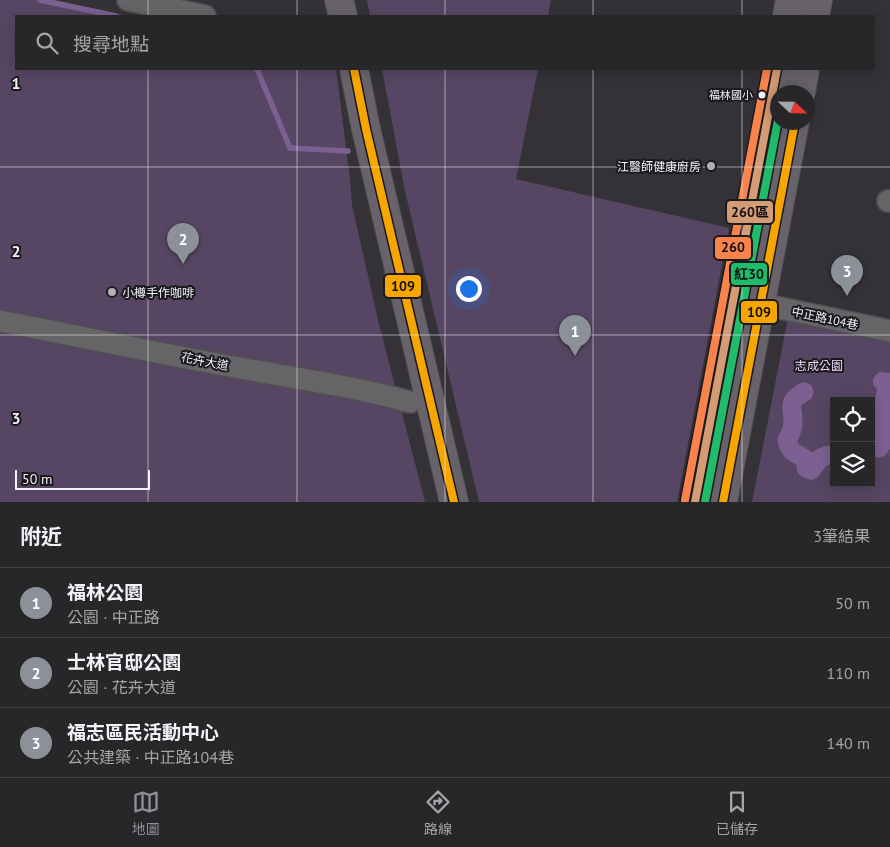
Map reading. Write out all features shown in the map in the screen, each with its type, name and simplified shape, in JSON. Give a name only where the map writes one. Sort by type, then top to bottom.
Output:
[{"type":"main road","points":[[339,0],[343,15]]},
{"type":"main road","points":[[787,15],[790,0]]},
{"type":"main road","points":[[815,15],[818,0]]},
{"type":"main road","points":[[354,70],[366,129],[454,502]]},
{"type":"main road","points":[[695,502],[777,70]]},
{"type":"main road","points":[[803,85],[806,70]]},
{"type":"main road","points":[[723,502],[794,130]]},
{"type":"street","points":[[128,0],[200,15]]},
{"type":"street","name":"中正路104巷","points":[[761,304],[890,331]]},
{"type":"street","name":"花卉大道","points":[[0,321],[211,363],[266,372],[410,402]]},
{"type":"green space","points":[[0,0],[55,0],[123,15],[15,15],[15,70],[336,70],[352,205],[379,324],[425,502],[0,502]]},
{"type":"green space","points":[[367,0],[551,0],[548,15],[370,15]]},
{"type":"green space","points":[[382,70],[538,70],[516,179],[729,228],[677,502],[479,502],[405,191]]},
{"type":"green space","name":"志成公園","points":[[788,318],[890,337],[890,502],[752,502]]},
{"type":"shaded area","points":[[879,372],[890,373],[890,395],[878,389],[873,383],[875,376]]},
{"type":"waterway","points":[[40,0],[111,15]]},
{"type":"waterway","points":[[257,70],[290,148],[348,151]]},
{"type":"waterway","points":[[804,392],[794,399],[792,403],[793,426],[787,440],[788,445],[794,453],[807,460],[806,468],[811,470],[823,457],[830,455]]},
{"type":"waterway","points":[[872,442],[879,448],[885,439],[883,413],[886,393]]},
{"type":"transit line","name":"109","points":[[354,70],[366,129],[454,502]]},
{"type":"transit line","name":"260","points":[[685,500],[767,70]]},
{"type":"transit line","name":"260區","points":[[695,502],[777,70]]},
{"type":"transit line","name":"紅30","points":[[705,502],[776,130]]},
{"type":"transit line","name":"109","points":[[723,502],[793,130]]},
{"type":"place","name":"福林國小","points":[[762,95]]},
{"type":"place","name":"江醫師健康廚房","points":[[711,166]]},
{"type":"place","name":"士林官邸公園","points":[[183,264]]},
{"type":"place","name":"小樽手作咖啡","points":[[112,292]]},
{"type":"place","name":"福志區民活動中心","points":[[847,296]]},
{"type":"place","name":"福林公園","points":[[575,356]]}]
